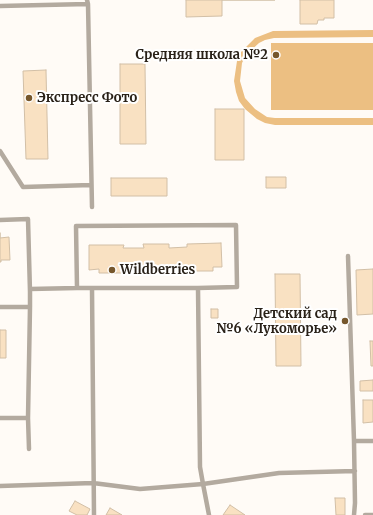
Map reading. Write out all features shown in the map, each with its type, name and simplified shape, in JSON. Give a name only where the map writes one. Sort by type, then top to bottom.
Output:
[{"type":"lane","points":[[0,6],[88,2],[92,208]]},
{"type":"lane","points":[[0,151],[24,186],[91,185]]},
{"type":"lane","points":[[0,220],[28,219],[30,289],[29,449]]},
{"type":"lane","points":[[30,289],[237,288],[236,224],[76,226],[77,288]]},
{"type":"lane","points":[[348,256],[355,471],[354,515]]},
{"type":"lane","points":[[92,288],[94,515]]},
{"type":"lane","points":[[198,288],[200,467],[210,515]]},
{"type":"lane","points":[[0,307],[30,306]]},
{"type":"lane","points":[[0,418],[28,418]]},
{"type":"lane","points":[[354,441],[373,441]]},
{"type":"lane","points":[[0,486],[93,483],[140,489],[203,484],[278,473],[355,471]]},
{"type":"lane","points":[[365,515],[373,515]]},
{"type":"shaded area","points":[[373,30],[373,37],[274,38],[265,40],[259,43],[246,55],[242,63],[240,81],[245,98],[255,109],[267,117],[373,118],[373,125],[275,125],[265,123],[257,119],[245,109],[239,101],[234,81],[237,61],[241,52],[255,38],[273,31]]},
{"type":"shaded area","points":[[271,43],[373,43],[373,110],[271,110]]},
{"type":"building","points":[[186,0],[222,0],[222,16],[186,17]]},
{"type":"building","points":[[300,0],[334,0],[334,18],[324,18],[324,20],[318,20],[317,24],[300,24]]},
{"type":"building","points":[[120,64],[145,64],[146,144],[120,144]]},
{"type":"building","points":[[46,70],[48,159],[26,159],[23,71]]},
{"type":"building","points":[[215,109],[244,109],[244,160],[215,160]]},
{"type":"building","points":[[266,177],[286,177],[286,188],[266,188]]},
{"type":"building","points":[[111,178],[167,178],[167,196],[111,196]]},
{"type":"building","points":[[9,237],[10,260],[1,260],[0,262],[0,238]]},
{"type":"building","points":[[221,243],[222,267],[213,267],[213,271],[188,271],[188,268],[175,268],[175,272],[139,272],[139,269],[125,269],[125,273],[99,273],[99,269],[89,270],[89,245],[124,245],[123,248],[144,248],[143,244],[169,244],[169,248],[187,247],[187,244]]},
{"type":"building","points":[[373,269],[373,314],[357,315],[356,270]]},
{"type":"building","points":[[275,274],[300,274],[301,366],[276,366]]},
{"type":"building","points":[[211,309],[218,309],[218,318],[211,318]]},
{"type":"building","points":[[0,330],[6,330],[6,358],[0,358]]},
{"type":"building","points":[[370,341],[373,341],[373,366],[371,366]]},
{"type":"building","points":[[373,380],[373,391],[360,391],[360,381]]},
{"type":"building","points":[[363,400],[373,400],[373,422],[363,423]]},
{"type":"building","points":[[335,498],[345,498],[345,515],[336,515]]},
{"type":"building","points":[[75,501],[90,509],[87,515],[77,515],[69,511]]},
{"type":"building","points":[[230,505],[245,515],[223,515]]},
{"type":"building","points":[[110,508],[122,515],[106,515]]},
{"type":"place","name":"Средняя школа №2","points":[[276,55]]},
{"type":"place","name":"Экспресс Фото","points":[[29,98]]},
{"type":"place","name":"Wildberries","points":[[112,270]]},
{"type":"place","name":"Детский сад №6 «Лукоморье»","points":[[345,321]]}]
